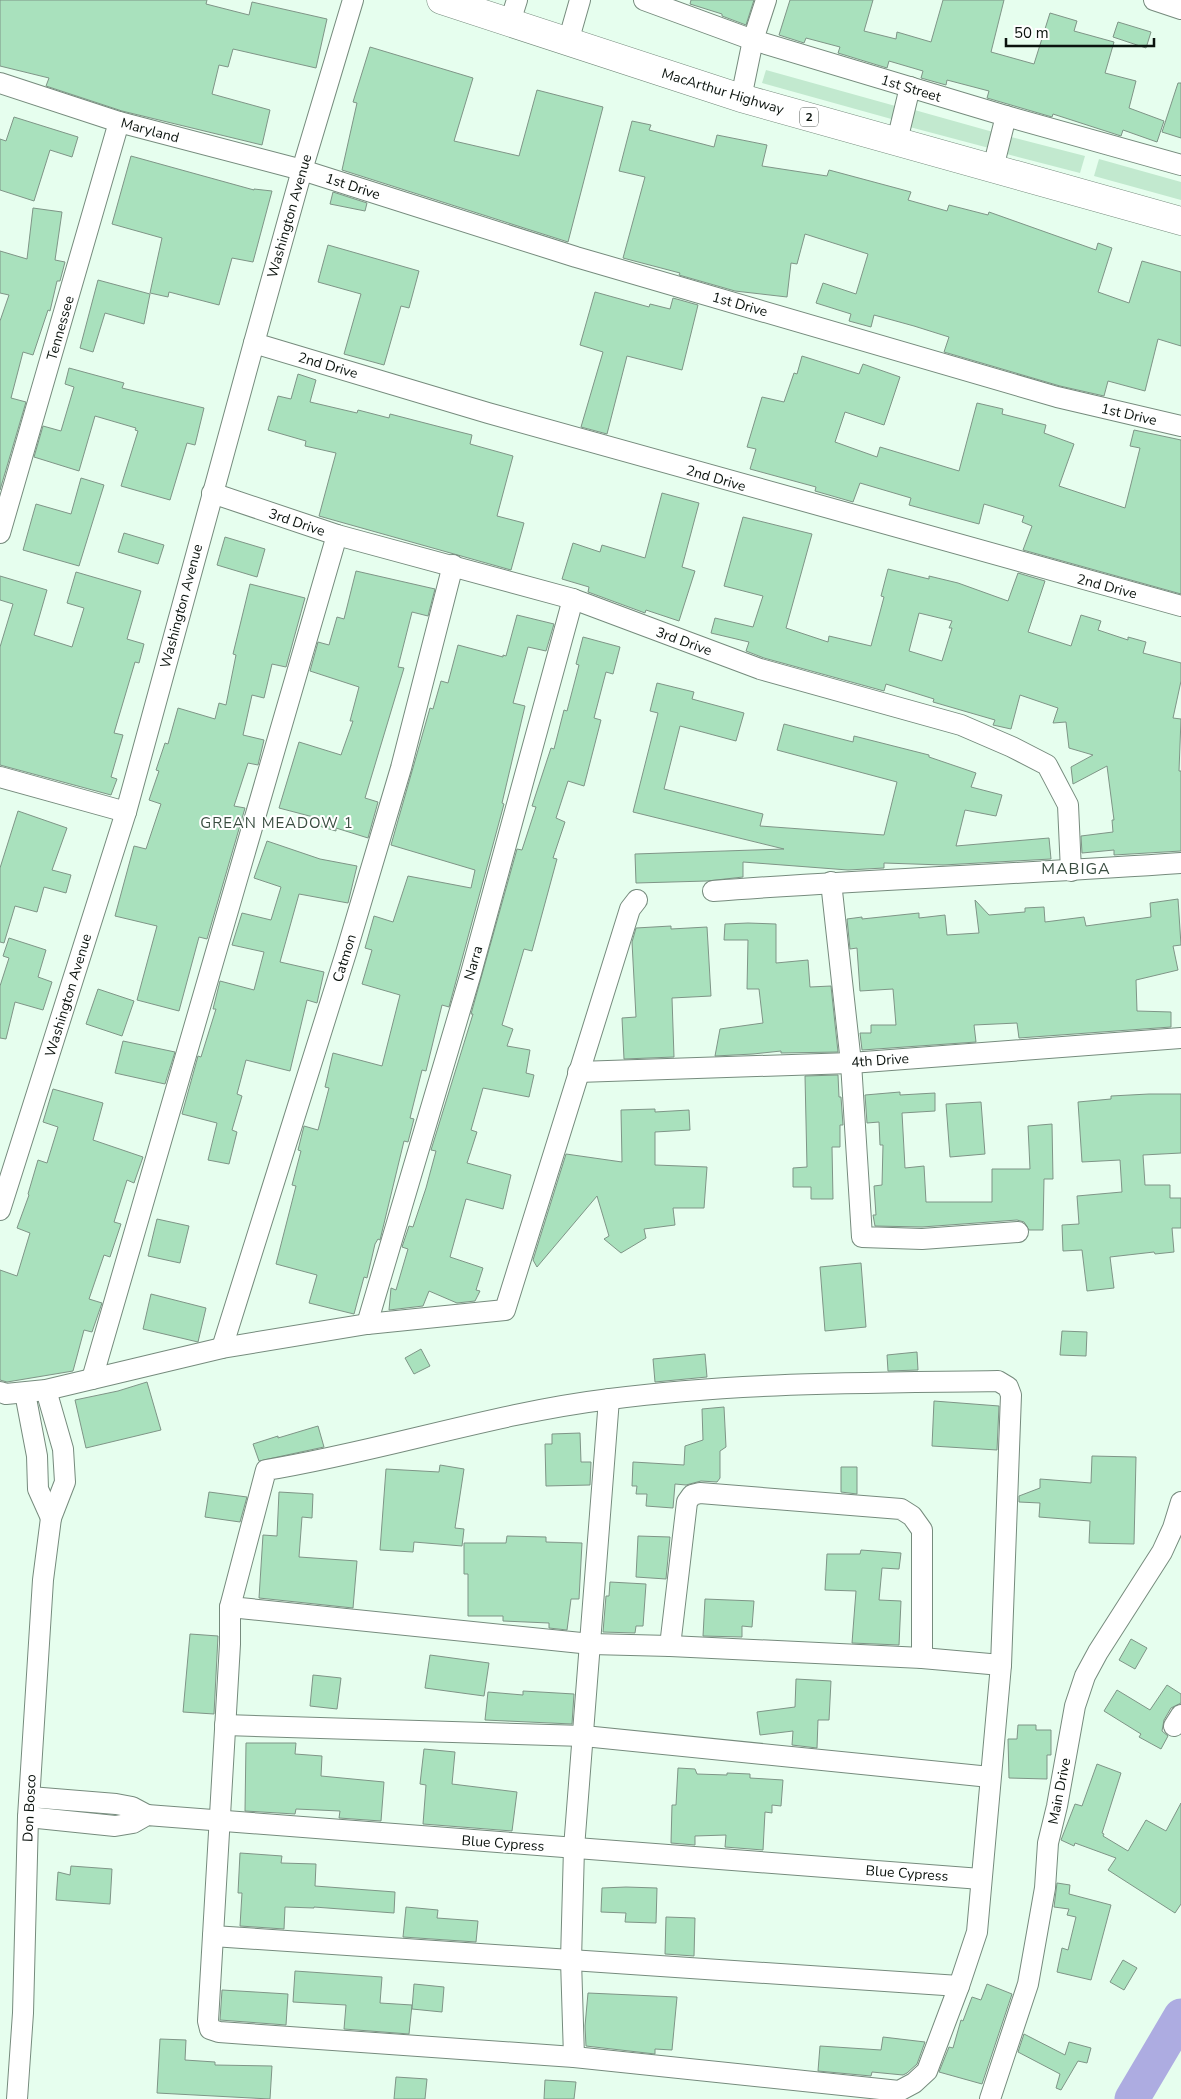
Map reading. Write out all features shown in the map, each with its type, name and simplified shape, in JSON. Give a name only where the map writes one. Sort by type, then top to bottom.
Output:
[{"type":"highway","name":"MacArthur Highway","points":[[441,0],[513,11],[568,42],[741,98],[1181,221]]},
{"type":"street","name":"Washington Avenue","points":[[0,1210],[126,812],[302,170],[353,0]]},
{"type":"street","points":[[568,42],[580,0]]},
{"type":"street","name":"1st Street","points":[[644,0],[753,40],[910,88],[1181,165]]},
{"type":"street","points":[[741,98],[753,40],[766,0]]},
{"type":"street","points":[[1154,0],[1181,9]]},
{"type":"street","name":"Maryland","points":[[0,83],[119,122],[302,170]]},
{"type":"street","points":[[897,141],[910,88]]},
{"type":"street","points":[[993,168],[1006,116]]},
{"type":"street","name":"Tennessee","points":[[0,533],[119,122]]},
{"type":"street","name":"1st Drive","points":[[302,170],[576,257],[1057,397],[1181,426]]},
{"type":"street","name":"2nd Drive","points":[[254,343],[488,414],[1181,606]]},
{"type":"street","name":"3rd Drive","points":[[212,493],[337,535],[453,565],[572,599],[760,669],[961,726],[1012,746],[1047,765],[1068,805],[1071,871]]},
{"type":"street","points":[[92,1379],[337,535]]},
{"type":"street","name":"Catmon","points":[[222,1348],[402,768],[453,565]]},
{"type":"street","name":"Narra","points":[[367,1324],[471,973],[572,599]]},
{"type":"street","points":[[0,777],[126,812]]},
{"type":"street","points":[[713,891],[831,882],[1071,871],[1181,863]]},
{"type":"street","points":[[831,882],[851,1063],[862,1237],[922,1239],[1018,1232]]},
{"type":"street","points":[[0,1392],[6,1394],[46,1390],[222,1348],[367,1324],[505,1310],[630,909],[637,900]]},
{"type":"street","name":"4th Drive","points":[[578,1072],[851,1063],[1181,1038]]},
{"type":"street","points":[[998,1380],[1008,1386],[1011,1395],[1001,1665],[977,1932],[927,2071],[914,2083],[899,2091],[574,2057],[219,2032],[210,2029],[208,2021],[230,1644],[230,1607],[266,1470],[313,1462],[502,1417],[610,1399],[748,1386],[998,1380]]},
{"type":"street","name":"Don Bosco","points":[[18,2099],[23,2013],[29,1807],[43,1580],[51,1518],[65,1482],[63,1450],[46,1390]]},
{"type":"street","points":[[25,1393],[37,1456],[38,1489],[51,1518]]},
{"type":"street","points":[[574,2057],[571,1960],[574,1848],[610,1399]]},
{"type":"street","points":[[670,1646],[687,1502],[692,1495],[700,1493],[901,1509],[912,1516],[922,1530],[922,1658]]},
{"type":"street","name":"Main Drive","points":[[990,2099],[1028,1984],[1045,1888],[1048,1843],[1076,1706],[1085,1676],[1098,1652],[1162,1552],[1173,1528],[1181,1502]]},
{"type":"street","points":[[230,1607],[591,1644],[922,1658],[1001,1665]]},
{"type":"street","points":[[225,1725],[584,1736],[990,1778]]},
{"type":"street","name":"Blue Cypress","points":[[29,1807],[116,1804],[132,1807],[148,1815],[981,1879]]},
{"type":"street","points":[[213,1936],[959,1986]]},
{"type":"green space","points":[[766,70],[899,107],[895,120],[762,83]]},
{"type":"green space","points":[[911,109],[993,132],[989,148],[906,126]]},
{"type":"green space","points":[[1007,136],[1085,156],[1080,173],[1003,153]]},
{"type":"green space","points":[[1099,159],[1181,182],[1181,200],[1094,176]]},
{"type":"building","points":[[0,0],[207,0],[206,4],[249,15],[252,2],[327,19],[316,68],[233,49],[228,67],[219,65],[212,94],[270,110],[262,145],[122,111],[46,86],[49,78],[0,66]]},
{"type":"building","points":[[691,0],[754,0],[746,25],[722,16],[722,14],[690,4]]},
{"type":"building","points":[[790,0],[873,0],[864,31],[896,39],[897,32],[931,42],[943,0],[1004,0],[991,52],[1034,64],[1050,13],[1077,21],[1074,31],[1114,42],[1105,73],[1136,81],[1129,108],[1164,121],[1157,142],[1123,130],[1121,136],[1053,114],[1052,117],[987,98],[989,91],[947,80],[946,85],[921,78],[923,71],[889,61],[887,68],[838,53],[840,47],[806,38],[804,43],[779,35]]},
{"type":"building","points":[[1118,22],[1151,32],[1146,48],[1113,37]]},
{"type":"building","points":[[370,47],[473,78],[454,141],[519,156],[537,90],[603,107],[568,242],[342,170],[357,103],[353,102]]},
{"type":"building","points":[[1178,83],[1181,83],[1181,138],[1162,132]]},
{"type":"building","points":[[14,117],[78,137],[72,157],[50,150],[34,201],[0,190],[0,139],[6,141]]},
{"type":"building","points":[[632,121],[651,125],[649,130],[714,147],[717,135],[767,145],[762,166],[827,176],[829,170],[911,192],[908,200],[947,211],[949,205],[988,215],[989,212],[1096,250],[1098,243],[1112,248],[1098,292],[1129,303],[1142,261],[1181,272],[1181,346],[1158,339],[1145,391],[1108,381],[1104,396],[1060,386],[944,352],[949,337],[914,326],[874,315],[871,327],[849,321],[851,314],[816,303],[823,283],[856,294],[868,254],[805,234],[797,264],[791,263],[787,297],[735,291],[679,275],[680,273],[623,258],[645,177],[619,171]]},
{"type":"building","points":[[131,156],[254,190],[272,191],[253,262],[232,258],[219,305],[169,292],[168,297],[150,293],[162,238],[112,224]]},
{"type":"building","points":[[333,192],[367,203],[365,211],[330,204]]},
{"type":"building","points":[[33,208],[62,212],[55,260],[65,262],[60,281],[57,281],[50,311],[48,310],[33,355],[23,352],[11,398],[26,402],[0,490],[0,321],[9,295],[0,293],[0,251],[27,259]]},
{"type":"building","points":[[328,245],[419,271],[409,308],[401,306],[384,365],[344,354],[361,294],[318,282]]},
{"type":"building","points":[[98,280],[150,294],[144,324],[105,313],[93,352],[80,348]]},
{"type":"building","points":[[595,292],[649,307],[650,304],[670,309],[673,298],[698,305],[682,370],[627,356],[607,434],[581,427],[603,352],[580,345]]},
{"type":"building","points":[[802,356],[859,374],[863,364],[900,377],[884,425],[845,412],[835,442],[877,457],[880,447],[959,471],[977,403],[1003,409],[1002,414],[1046,425],[1044,433],[1074,444],[1059,486],[1125,508],[1140,448],[1130,446],[1134,430],[1181,440],[1181,594],[1023,550],[1032,526],[1022,522],[1024,516],[984,504],[979,524],[909,505],[911,498],[860,483],[853,502],[815,491],[816,487],[750,469],[756,449],[747,447],[762,397],[784,402],[794,373],[797,374]]},
{"type":"building","points":[[69,368],[124,383],[122,388],[204,408],[195,445],[187,443],[170,500],[121,486],[138,431],[135,430],[136,428],[95,416],[79,471],[34,457],[43,426],[61,431],[74,387],[65,384]]},
{"type":"building","points":[[298,374],[316,380],[310,402],[357,413],[358,410],[389,418],[390,414],[472,435],[470,444],[513,456],[497,516],[524,523],[511,570],[319,516],[336,453],[305,446],[306,441],[268,430],[278,396],[291,399]]},
{"type":"building","points":[[81,478],[104,485],[79,566],[23,550],[36,504],[71,514]]},
{"type":"building","points":[[662,493],[699,503],[682,567],[695,571],[679,621],[646,610],[645,613],[588,592],[589,587],[562,579],[573,543],[600,552],[602,545],[645,558]]},
{"type":"building","points":[[743,517],[812,534],[786,628],[828,642],[829,636],[871,646],[884,597],[881,596],[888,569],[929,579],[929,576],[958,583],[1008,601],[1018,573],[1045,581],[1028,632],[1071,646],[1081,615],[1101,621],[1098,630],[1128,640],[1128,637],[1146,642],[1143,653],[1181,663],[1181,681],[1173,718],[1181,719],[1179,771],[1181,771],[1181,851],[1114,855],[1114,850],[1082,853],[1081,836],[1113,832],[1112,820],[1114,820],[1107,766],[1073,784],[1071,767],[1093,755],[1069,748],[1066,722],[1053,723],[1058,708],[1020,695],[1011,729],[993,725],[995,720],[933,702],[934,699],[886,684],[884,691],[764,658],[746,651],[749,642],[711,633],[715,618],[753,627],[763,596],[724,586]],"holes":[[[919,613],[952,621],[949,628],[952,628],[942,661],[909,651]]]},
{"type":"building","points":[[124,533],[164,545],[158,564],[118,552]]},
{"type":"building","points":[[225,537],[265,549],[257,577],[217,565]]},
{"type":"building","points":[[356,571],[435,589],[428,616],[412,612],[398,667],[404,668],[365,798],[378,802],[368,838],[336,828],[336,831],[319,826],[321,819],[279,808],[299,742],[341,755],[353,721],[350,721],[359,687],[310,671],[318,642],[329,645],[337,617],[344,619]]},
{"type":"building","points":[[76,572],[141,591],[127,639],[144,644],[139,663],[135,662],[114,733],[123,735],[111,777],[117,779],[111,795],[0,765],[0,647],[13,604],[0,600],[0,576],[47,590],[34,635],[72,647],[84,608],[67,603]]},
{"type":"building","points":[[250,584],[305,598],[286,667],[272,664],[264,698],[252,695],[243,735],[264,740],[258,765],[248,763],[234,806],[245,808],[207,939],[199,937],[179,1011],[137,1000],[157,926],[115,916],[134,846],[146,849],[161,804],[149,800],[159,771],[156,770],[165,743],[168,744],[178,708],[215,719],[219,703],[226,705],[236,655],[233,654]]},
{"type":"building","points":[[517,615],[554,624],[546,651],[528,647],[513,703],[525,706],[502,803],[504,804],[449,1007],[442,1005],[426,1071],[422,1070],[410,1118],[414,1119],[408,1142],[404,1141],[380,1240],[378,1239],[375,1244],[367,1278],[364,1277],[354,1314],[309,1303],[317,1275],[276,1264],[296,1186],[292,1185],[301,1151],[298,1150],[304,1126],[318,1130],[329,1088],[325,1087],[333,1053],[382,1066],[400,995],[362,984],[372,950],[365,948],[374,916],[393,922],[408,876],[471,888],[475,870],[391,845],[430,708],[433,709],[441,681],[448,683],[458,645],[503,657],[503,655],[506,656]]},
{"type":"building","points":[[583,637],[620,647],[613,674],[606,672],[594,718],[601,720],[584,786],[568,781],[556,818],[565,822],[553,858],[557,859],[532,951],[524,949],[502,1025],[513,1029],[507,1046],[530,1050],[526,1073],[534,1075],[529,1097],[483,1088],[471,1130],[477,1132],[467,1163],[511,1175],[503,1209],[466,1199],[450,1257],[483,1268],[476,1290],[480,1291],[475,1301],[457,1303],[429,1291],[423,1306],[389,1310],[391,1288],[396,1290],[408,1249],[402,1247],[409,1226],[413,1227],[426,1188],[436,1151],[431,1150],[473,1014],[471,1014],[517,849],[522,850],[536,807],[532,806],[551,748],[554,749],[564,710],[567,711],[579,665],[576,664]]},
{"type":"building","points":[[657,683],[694,692],[692,699],[744,713],[736,741],[680,726],[664,789],[763,814],[760,826],[884,835],[897,782],[777,750],[784,724],[853,742],[854,736],[929,755],[929,757],[976,773],[971,787],[1002,795],[996,816],[965,810],[956,846],[1049,838],[1051,859],[943,865],[884,863],[884,868],[848,870],[743,862],[743,877],[707,881],[636,883],[635,854],[784,849],[633,812],[658,713],[650,711]]},
{"type":"building","points":[[18,811],[67,828],[52,870],[71,875],[66,893],[44,887],[37,912],[15,906],[4,943],[0,942],[0,868]]},
{"type":"building","points":[[267,841],[320,859],[357,866],[348,903],[299,894],[280,962],[324,972],[317,1003],[307,1000],[290,1071],[246,1060],[237,1094],[242,1096],[232,1130],[237,1132],[229,1164],[208,1160],[217,1123],[182,1114],[198,1056],[201,1057],[216,1009],[213,1009],[220,981],[254,990],[264,952],[232,945],[242,913],[271,920],[281,887],[254,878]]},
{"type":"building","points":[[1178,899],[1181,945],[1173,946],[1178,970],[1136,980],[1137,1011],[1171,1012],[1171,1027],[1019,1038],[1017,1023],[974,1025],[976,1042],[862,1050],[860,1033],[871,1033],[871,1025],[896,1025],[893,989],[860,991],[857,948],[850,949],[847,919],[919,913],[919,918],[945,915],[947,935],[979,933],[975,900],[989,915],[1025,912],[1025,908],[1044,907],[1045,922],[1084,917],[1086,926],[1151,917],[1150,903]]},
{"type":"building","points":[[725,924],[776,924],[776,963],[808,960],[810,987],[831,986],[838,1052],[781,1053],[781,1051],[715,1056],[720,1029],[763,1023],[759,989],[747,989],[748,940],[724,940]]},
{"type":"building","points":[[671,926],[671,929],[707,927],[711,996],[672,998],[674,1057],[624,1059],[622,1018],[636,1017],[632,942],[636,928]]},
{"type":"building","points":[[9,938],[46,950],[38,977],[52,982],[43,1010],[15,1002],[6,1039],[0,1038],[0,986],[9,958],[3,956]]},
{"type":"building","points":[[98,989],[134,1001],[122,1036],[86,1024]]},
{"type":"building","points":[[123,1041],[175,1052],[165,1084],[115,1073]]},
{"type":"building","points":[[838,1075],[843,1125],[840,1125],[840,1147],[832,1147],[833,1199],[811,1199],[811,1187],[793,1187],[793,1168],[807,1167],[805,1076]]},
{"type":"building","points":[[53,1089],[103,1103],[93,1140],[143,1157],[134,1183],[127,1180],[114,1222],[121,1224],[110,1257],[104,1255],[89,1299],[102,1303],[92,1332],[84,1330],[73,1371],[7,1382],[0,1380],[0,1270],[17,1276],[30,1233],[17,1228],[29,1195],[38,1160],[47,1163],[58,1127],[43,1122]]},
{"type":"building","points":[[900,1092],[900,1095],[935,1093],[935,1111],[902,1113],[905,1168],[924,1166],[926,1202],[992,1202],[992,1169],[1030,1169],[1028,1126],[1052,1124],[1053,1179],[1044,1179],[1043,1230],[1029,1230],[1024,1222],[1017,1220],[922,1227],[875,1226],[873,1215],[876,1215],[874,1186],[882,1185],[883,1145],[880,1145],[879,1122],[867,1123],[865,1095]]},
{"type":"building","points":[[1181,1094],[1181,1153],[1143,1155],[1145,1185],[1170,1185],[1170,1198],[1181,1198],[1181,1228],[1172,1228],[1174,1252],[1155,1254],[1154,1252],[1110,1257],[1114,1288],[1087,1291],[1082,1250],[1063,1251],[1062,1225],[1079,1224],[1077,1196],[1122,1192],[1120,1160],[1082,1162],[1078,1102],[1111,1099],[1111,1096]]},
{"type":"building","points":[[981,1102],[985,1154],[950,1157],[946,1104]]},
{"type":"building","points":[[655,1109],[655,1112],[689,1110],[690,1130],[655,1132],[655,1165],[707,1167],[704,1208],[673,1208],[675,1225],[644,1229],[646,1238],[621,1253],[604,1239],[609,1236],[597,1196],[537,1267],[533,1260],[566,1154],[622,1162],[621,1110]]},
{"type":"building","points":[[157,1219],[189,1226],[180,1263],[148,1256]]},
{"type":"building","points":[[861,1263],[866,1327],[825,1331],[820,1267]]},
{"type":"building","points":[[151,1294],[206,1308],[198,1342],[143,1329]]},
{"type":"building","points":[[1062,1331],[1087,1332],[1086,1356],[1060,1355]]},
{"type":"building","points":[[421,1349],[430,1366],[414,1374],[405,1358]]},
{"type":"building","points":[[917,1352],[918,1370],[888,1371],[887,1355]]},
{"type":"building","points":[[705,1354],[707,1377],[655,1382],[653,1359]]},
{"type":"building","points":[[147,1382],[161,1430],[86,1448],[75,1400],[118,1391]]},
{"type":"building","points":[[934,1401],[999,1406],[997,1450],[932,1446]]},
{"type":"building","points":[[724,1407],[726,1447],[720,1451],[720,1478],[717,1482],[701,1481],[686,1485],[675,1484],[673,1508],[646,1506],[647,1494],[636,1494],[637,1486],[632,1486],[633,1462],[684,1465],[685,1446],[703,1440],[702,1409]]},
{"type":"building","points":[[318,1426],[324,1447],[259,1461],[253,1444]]},
{"type":"building","points":[[580,1433],[581,1462],[591,1462],[590,1485],[546,1486],[545,1444],[552,1444],[552,1434]]},
{"type":"building","points":[[1092,1456],[1136,1457],[1134,1544],[1089,1543],[1090,1521],[1039,1517],[1040,1503],[1019,1502],[1019,1496],[1040,1488],[1040,1479],[1091,1483]]},
{"type":"building","points":[[440,1465],[464,1469],[455,1528],[464,1529],[462,1546],[414,1542],[413,1552],[380,1550],[386,1469],[439,1472]]},
{"type":"building","points":[[841,1467],[857,1467],[857,1494],[841,1492]]},
{"type":"building","points":[[209,1492],[247,1497],[240,1522],[205,1517]]},
{"type":"building","points":[[279,1492],[313,1494],[312,1518],[302,1517],[299,1557],[357,1561],[353,1608],[259,1598],[263,1535],[277,1536]]},
{"type":"building","points":[[507,1536],[546,1537],[546,1542],[582,1543],[579,1599],[571,1599],[567,1630],[549,1628],[549,1623],[503,1621],[503,1616],[468,1616],[468,1574],[464,1574],[464,1543],[506,1543]]},
{"type":"building","points":[[638,1536],[670,1537],[666,1579],[636,1577]]},
{"type":"building","points":[[861,1550],[901,1553],[899,1569],[882,1568],[879,1600],[901,1601],[899,1645],[852,1643],[856,1591],[825,1590],[827,1554],[860,1554]]},
{"type":"building","points":[[610,1582],[646,1584],[643,1626],[636,1626],[635,1633],[603,1632],[606,1596],[609,1596]]},
{"type":"building","points":[[705,1599],[754,1601],[752,1627],[742,1626],[742,1637],[703,1636]]},
{"type":"building","points":[[190,1634],[218,1636],[214,1714],[183,1712]]},
{"type":"building","points":[[1131,1639],[1147,1648],[1135,1669],[1119,1660]]},
{"type":"building","points":[[430,1655],[489,1663],[484,1696],[425,1688]]},
{"type":"building","points":[[313,1675],[341,1678],[337,1709],[310,1706]]},
{"type":"building","points":[[796,1679],[831,1681],[829,1720],[818,1720],[817,1748],[792,1745],[793,1731],[760,1735],[757,1712],[795,1707]]},
{"type":"building","points":[[1167,1685],[1181,1694],[1181,1703],[1171,1708],[1164,1720],[1162,1731],[1168,1736],[1161,1749],[1139,1737],[1141,1734],[1104,1711],[1117,1690],[1150,1710]]},
{"type":"building","points":[[523,1691],[574,1694],[572,1724],[485,1720],[488,1692],[523,1695]]},
{"type":"building","points":[[1018,1725],[1036,1725],[1036,1730],[1051,1730],[1051,1755],[1047,1755],[1047,1779],[1009,1778],[1008,1739],[1017,1739]]},
{"type":"building","points":[[246,1743],[296,1743],[295,1754],[322,1756],[321,1776],[384,1782],[381,1821],[339,1818],[340,1811],[296,1809],[295,1814],[245,1811]]},
{"type":"building","points":[[424,1749],[455,1752],[452,1784],[517,1792],[512,1831],[423,1824],[426,1785],[420,1784]]},
{"type":"building","points":[[1097,1764],[1121,1773],[1102,1833],[1104,1834],[1103,1836],[1128,1851],[1146,1820],[1166,1831],[1181,1803],[1181,1904],[1175,1913],[1108,1870],[1116,1858],[1075,1843],[1074,1846],[1061,1840],[1075,1804],[1082,1806]]},
{"type":"building","points":[[678,1768],[695,1769],[697,1774],[750,1774],[750,1778],[783,1780],[781,1806],[772,1805],[772,1813],[765,1812],[763,1850],[725,1847],[726,1835],[695,1836],[695,1845],[671,1843],[672,1805],[676,1805]]},
{"type":"building","points":[[240,1853],[282,1856],[281,1863],[316,1864],[315,1886],[395,1892],[394,1913],[314,1907],[285,1907],[284,1929],[240,1926],[242,1893],[238,1893]]},
{"type":"building","points":[[71,1866],[112,1869],[110,1904],[56,1900],[58,1872],[70,1875]]},
{"type":"building","points":[[1057,1883],[1070,1885],[1069,1894],[1111,1905],[1091,1980],[1057,1972],[1062,1948],[1068,1950],[1076,1917],[1067,1915],[1069,1909],[1054,1907]]},
{"type":"building","points":[[602,1888],[657,1888],[656,1923],[625,1922],[626,1913],[601,1912]]},
{"type":"building","points":[[406,1907],[438,1910],[437,1918],[478,1921],[476,1942],[403,1937]]},
{"type":"building","points":[[666,1917],[695,1918],[694,1956],[665,1954]]},
{"type":"building","points":[[1123,1960],[1137,1968],[1124,1990],[1110,1982]]},
{"type":"building","points":[[295,1971],[382,1977],[380,2003],[412,2005],[409,2034],[344,2029],[346,2005],[293,2002]]},
{"type":"building","points":[[414,1984],[444,1987],[442,2012],[412,2009]]},
{"type":"building","points":[[987,1984],[1012,1994],[982,2084],[939,2072],[949,2047],[953,2048],[961,2020],[963,2021],[972,1997],[981,2000]]},
{"type":"building","points":[[222,1990],[288,1994],[286,2025],[220,2020]]},
{"type":"building","points":[[588,1993],[677,1997],[672,2050],[655,2049],[655,2054],[586,2046],[585,2026]]},
{"type":"building","points":[[1024,2034],[1065,2055],[1069,2042],[1091,2048],[1087,2063],[1078,2061],[1061,2090],[1056,2088],[1060,2074],[1018,2052]]},
{"type":"building","points":[[883,2037],[925,2042],[917,2064],[903,2075],[872,2072],[871,2076],[818,2071],[820,2046],[881,2050]]},
{"type":"building","points":[[160,2039],[186,2040],[185,2060],[215,2062],[215,2065],[272,2066],[270,2099],[157,2093]]},
{"type":"building","points":[[396,2077],[427,2079],[425,2099],[394,2099]]},
{"type":"building","points":[[545,2080],[576,2082],[574,2099],[544,2099]]},
{"type":"waterway","points":[[1132,2099],[1181,2016]]},
{"type":"district","name":"GREAN MEADOW 1","points":[[277,823]]},
{"type":"district","name":"MABIGA","points":[[1076,868]]}]
